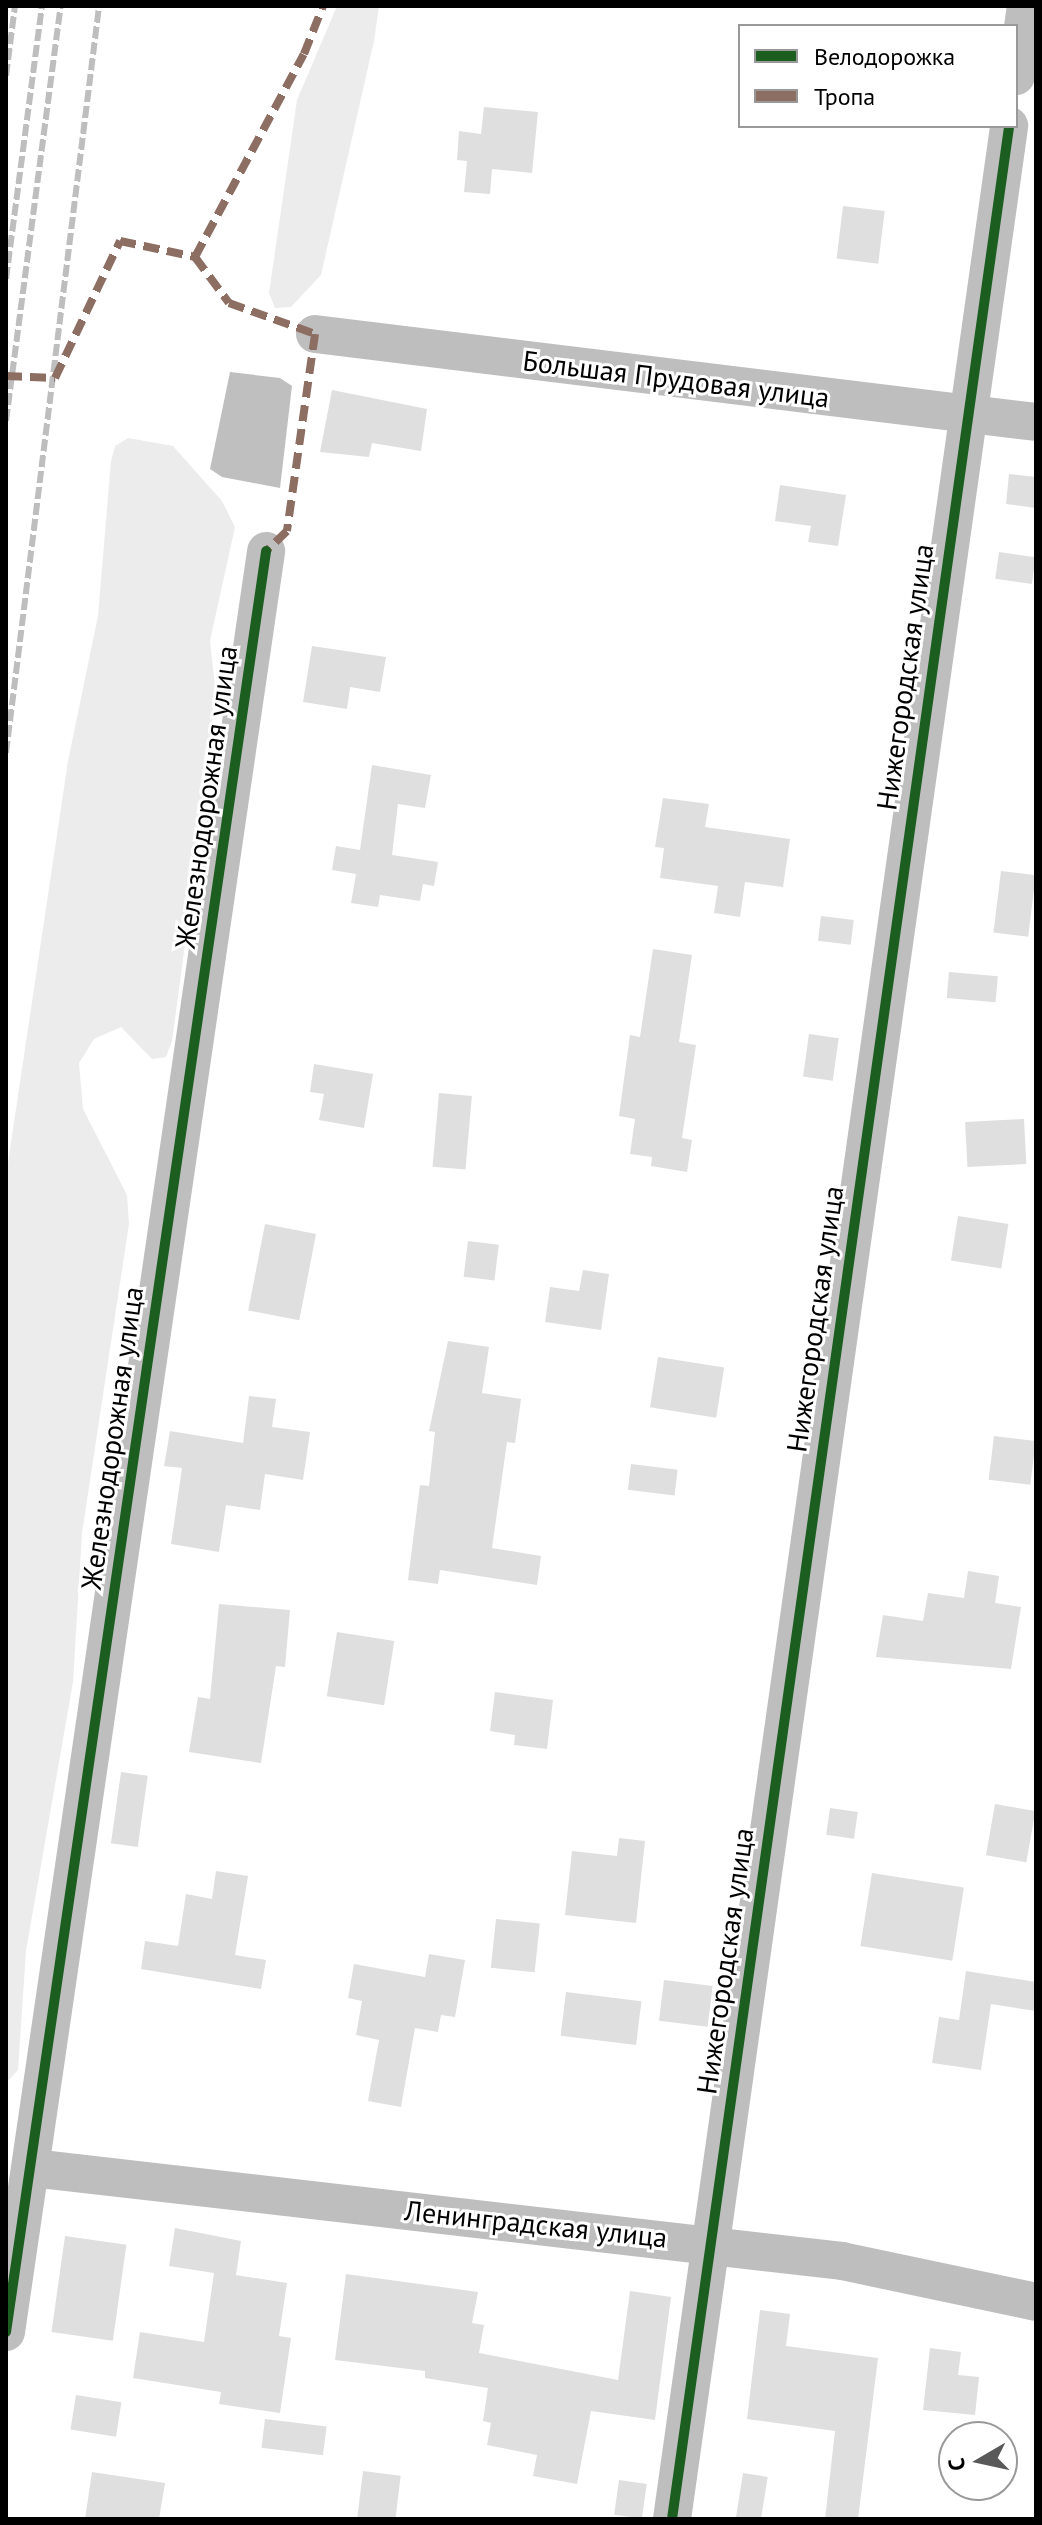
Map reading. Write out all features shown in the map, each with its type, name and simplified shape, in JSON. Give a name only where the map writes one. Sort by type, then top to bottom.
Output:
[{"type":"street","points":[[1018,62],[1026,6]]},
{"type":"street","name":"Нижегородская улица","points":[[672,2519],[1009,128]]},
{"type":"street","name":"Большая Прудовая улица","points":[[315,334],[1036,422]]},
{"type":"street","name":"Железнодорожная улица","points":[[6,2332],[266,551]]},
{"type":"street","name":"Ленинградская улица","points":[[32,2168],[842,2261],[1036,2302]]},
{"type":"shaded area","points":[[337,6],[379,6],[374,41],[321,275],[291,307],[275,308],[269,293],[297,100]]},
{"type":"shaded area","points":[[230,372],[280,378],[292,386],[280,488],[222,477],[210,469]]},
{"type":"shaded area","points":[[128,438],[173,446],[222,501],[235,527],[210,641],[215,686],[208,774],[172,1041],[166,1057],[152,1059],[121,1027],[94,1039],[79,1063],[83,1109],[127,1195],[129,1224],[82,1533],[73,1682],[26,1951],[18,2070],[6,2083],[6,1176],[68,761],[98,616],[111,461],[115,446]]},
{"type":"building","points":[[484,107],[538,112],[532,173],[492,169],[490,194],[464,192],[467,161],[457,160],[459,131],[481,134]]},
{"type":"building","points":[[843,206],[885,211],[878,264],[837,259]]},
{"type":"building","points":[[332,390],[427,409],[421,451],[372,443],[369,457],[320,452]]},
{"type":"building","points":[[1009,474],[1036,477],[1036,508],[1006,504]]},
{"type":"building","points":[[780,485],[846,495],[838,546],[808,542],[811,526],[775,521]]},
{"type":"building","points":[[999,552],[1036,557],[1032,584],[995,579]]},
{"type":"building","points":[[312,646],[386,657],[380,692],[350,687],[347,709],[303,702]]},
{"type":"building","points":[[372,765],[431,775],[425,808],[398,804],[392,855],[438,862],[434,886],[423,884],[420,901],[380,895],[378,907],[351,903],[356,874],[332,870],[336,846],[360,850]]},
{"type":"building","points":[[663,798],[709,804],[705,827],[790,839],[783,887],[745,882],[740,917],[714,913],[718,886],[660,878],[664,848],[655,847]]},
{"type":"building","points":[[1001,871],[1036,875],[1028,937],[993,933]]},
{"type":"building","points":[[821,916],[854,920],[851,945],[818,941]]},
{"type":"building","points":[[653,949],[692,955],[679,1042],[696,1045],[682,1138],[692,1140],[687,1172],[651,1166],[652,1157],[630,1154],[635,1119],[619,1116],[630,1035],[640,1037]]},
{"type":"building","points":[[949,972],[998,976],[996,1002],[947,998]]},
{"type":"building","points":[[809,1034],[839,1038],[833,1081],[803,1077]]},
{"type":"building","points":[[314,1064],[373,1074],[364,1128],[319,1120],[324,1094],[310,1092]]},
{"type":"building","points":[[439,1093],[472,1096],[465,1170],[433,1167]]},
{"type":"building","points":[[1024,1119],[1026,1164],[967,1167],[965,1122]]},
{"type":"building","points":[[958,1216],[1008,1224],[1001,1268],[951,1260]]},
{"type":"building","points":[[265,1224],[316,1234],[299,1320],[248,1310]]},
{"type":"building","points":[[468,1241],[499,1245],[494,1281],[464,1277]]},
{"type":"building","points":[[583,1270],[609,1274],[601,1330],[545,1322],[550,1287],[579,1291]]},
{"type":"building","points":[[448,1341],[489,1347],[482,1393],[521,1399],[515,1443],[507,1442],[492,1548],[541,1556],[537,1585],[440,1570],[438,1584],[408,1580],[420,1485],[429,1486],[435,1432],[429,1431]]},
{"type":"building","points":[[658,1357],[724,1367],[716,1418],[650,1407]]},
{"type":"building","points":[[249,1396],[276,1399],[272,1427],[310,1432],[303,1480],[265,1474],[260,1510],[226,1505],[219,1552],[171,1544],[182,1468],[164,1466],[170,1431],[243,1443]]},
{"type":"building","points":[[994,1436],[1036,1441],[1030,1485],[989,1480]]},
{"type":"building","points":[[631,1464],[678,1470],[674,1496],[628,1490]]},
{"type":"building","points":[[968,1571],[999,1576],[995,1603],[1021,1607],[1011,1669],[876,1657],[883,1615],[923,1621],[928,1593],[964,1598]]},
{"type":"building","points":[[219,1604],[290,1610],[285,1667],[276,1666],[261,1763],[189,1752],[198,1697],[210,1699]]},
{"type":"building","points":[[337,1632],[394,1641],[384,1705],[327,1696]]},
{"type":"building","points":[[495,1692],[553,1700],[547,1749],[514,1745],[515,1735],[490,1731]]},
{"type":"building","points":[[121,1772],[148,1776],[138,1847],[111,1843]]},
{"type":"building","points":[[995,1804],[1035,1811],[1026,1862],[986,1855]]},
{"type":"building","points":[[830,1808],[858,1812],[854,1839],[826,1835]]},
{"type":"building","points":[[619,1838],[645,1841],[636,1923],[565,1915],[572,1851],[617,1856]]},
{"type":"building","points":[[216,1871],[248,1876],[235,1955],[266,1960],[261,1989],[141,1969],[145,1941],[178,1946],[186,1894],[212,1899]]},
{"type":"building","points":[[872,1873],[964,1888],[952,1961],[860,1946]]},
{"type":"building","points":[[496,1919],[540,1924],[535,1972],[491,1968]]},
{"type":"building","points":[[429,1954],[465,1960],[455,2017],[441,2015],[438,2032],[415,2028],[401,2107],[368,2101],[379,2040],[356,2035],[362,2001],[348,1998],[354,1964],[425,1977]]},
{"type":"building","points":[[966,1971],[1036,1982],[1036,2011],[991,2004],[981,2070],[932,2063],[939,2017],[959,2020]]},
{"type":"building","points":[[664,1980],[713,1986],[708,2027],[659,2021]]},
{"type":"building","points":[[566,1992],[641,2001],[636,2045],[561,2036]]},
{"type":"building","points":[[175,2228],[241,2241],[236,2275],[287,2283],[279,2336],[291,2338],[280,2413],[219,2404],[221,2392],[133,2378],[140,2332],[204,2342],[214,2273],[169,2266]]},
{"type":"building","points":[[65,2236],[126,2245],[113,2341],[52,2332]]},
{"type":"building","points":[[346,2274],[478,2292],[472,2323],[484,2325],[479,2353],[618,2380],[630,2291],[671,2297],[655,2420],[591,2411],[577,2484],[533,2476],[537,2455],[487,2445],[491,2423],[483,2421],[488,2388],[425,2378],[425,2371],[335,2360]]},
{"type":"building","points":[[760,2310],[790,2314],[786,2346],[878,2358],[858,2519],[825,2519],[835,2431],[747,2419]]},
{"type":"building","points":[[930,2348],[961,2352],[958,2375],[979,2377],[975,2415],[923,2410]]},
{"type":"building","points":[[76,2395],[121,2402],[116,2437],[71,2430]]},
{"type":"building","points":[[265,2419],[327,2427],[323,2455],[261,2448]]},
{"type":"building","points":[[363,2471],[401,2476],[395,2519],[357,2519]]},
{"type":"building","points":[[92,2472],[165,2483],[159,2519],[85,2519]]},
{"type":"building","points":[[743,2473],[768,2477],[761,2519],[736,2518]]},
{"type":"building","points":[[619,2480],[647,2484],[642,2519],[614,2515]]},
{"type":"railway","points":[[6,76],[15,6]]},
{"type":"railway","points":[[6,279],[42,6]]},
{"type":"railway","points":[[6,421],[61,6]]},
{"type":"railway","points":[[6,753],[99,6]]},
{"type":"marked path","points":[[6,376],[55,378],[120,241],[195,257],[304,54],[323,6]]},
{"type":"marked path","points":[[195,257],[229,303],[315,334],[287,531],[266,551]]},
{"type":"cycle path","points":[[672,2519],[1009,128]]},
{"type":"cycle path","points":[[6,2332],[266,551]]}]
